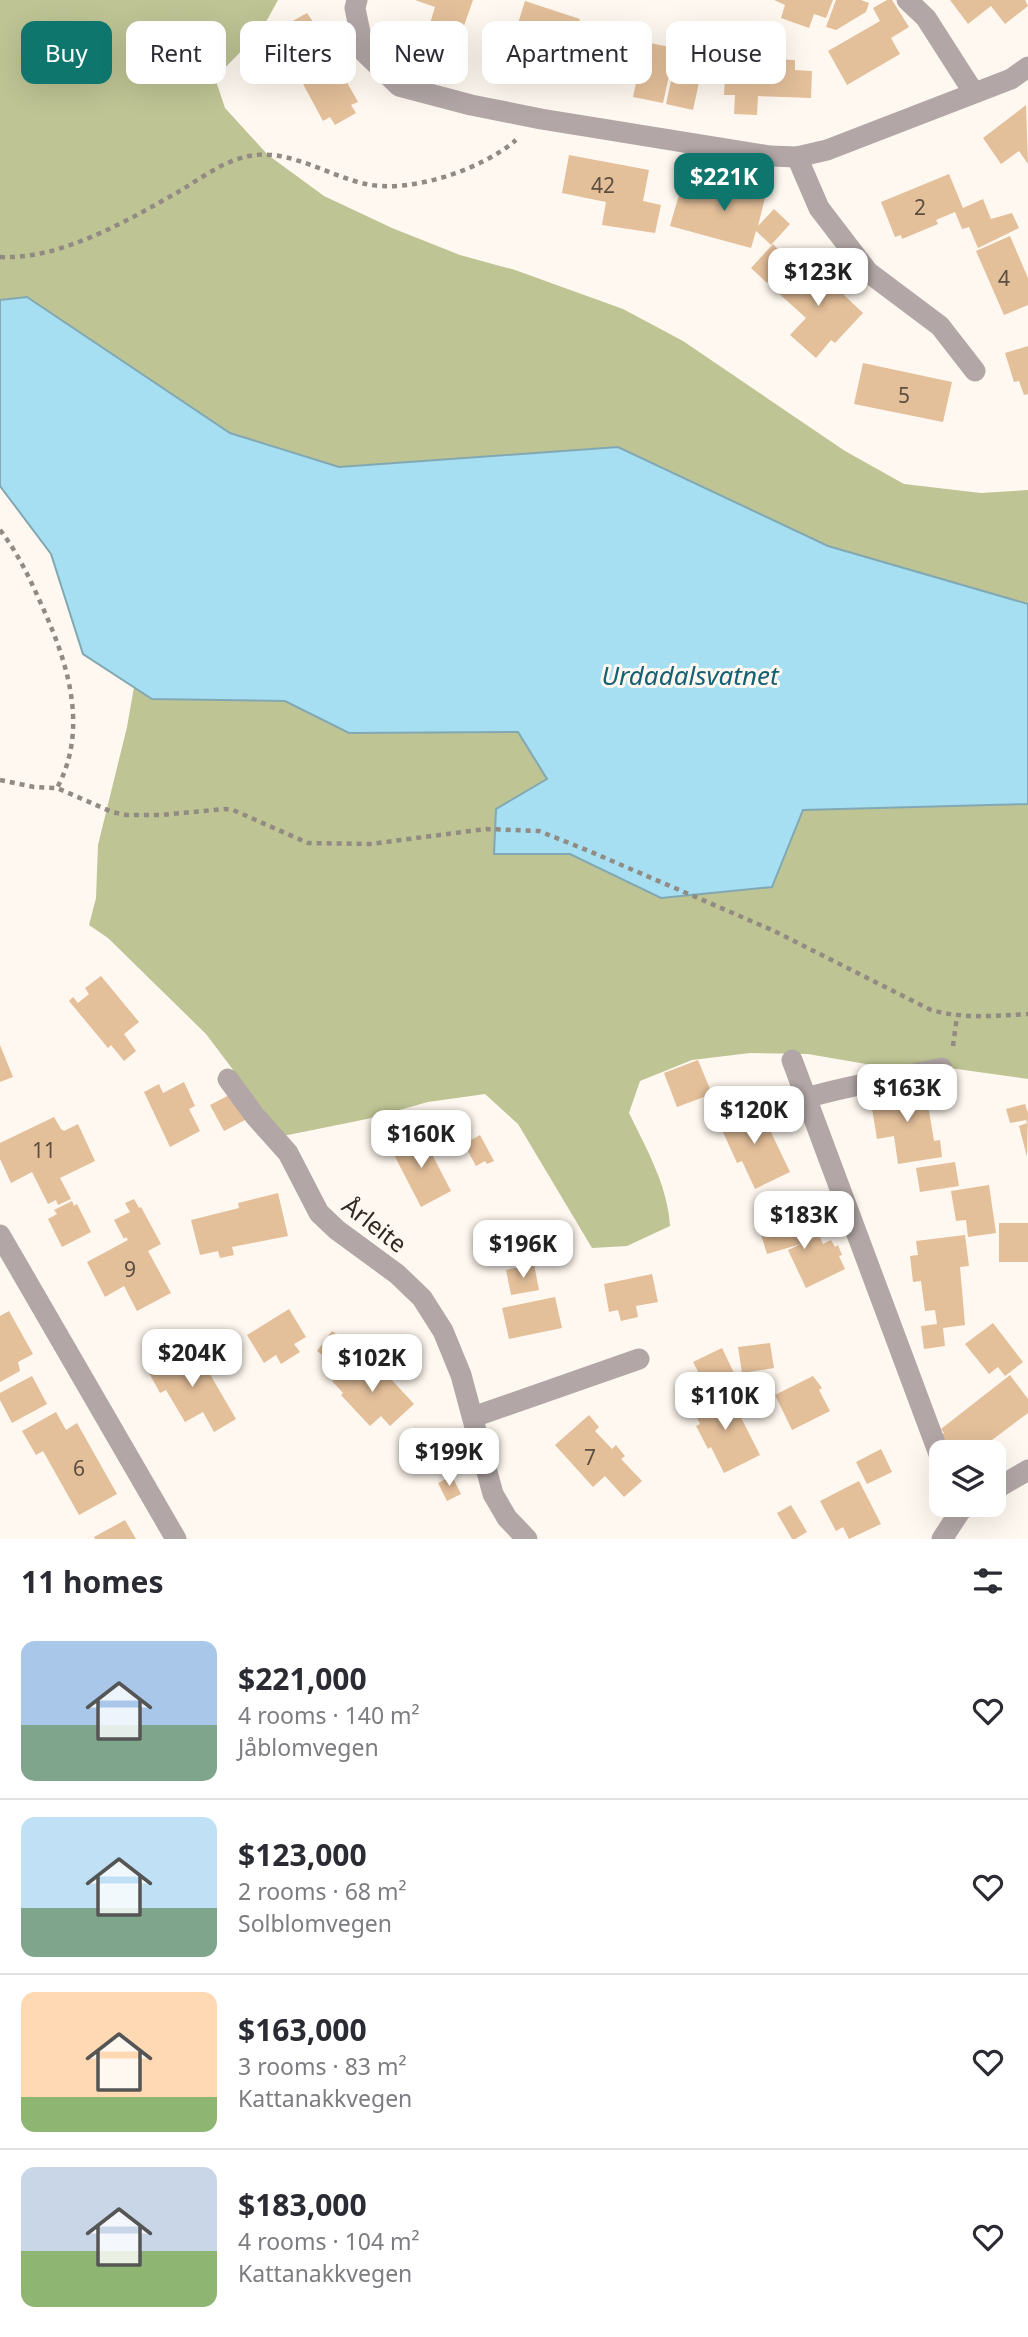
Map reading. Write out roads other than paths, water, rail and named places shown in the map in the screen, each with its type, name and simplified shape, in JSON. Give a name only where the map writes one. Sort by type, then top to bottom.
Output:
[{"type":"street","points":[[357,0],[355,8],[364,52],[399,86],[471,105],[541,119],[769,156],[797,157],[827,150],[1011,79],[1028,67]]},
{"type":"street","points":[[907,0],[926,18],[974,93]]},
{"type":"street","points":[[797,157],[819,208],[868,272],[940,326],[975,371]]},
{"type":"street","points":[[792,1060],[934,1440]]},
{"type":"street","points":[[806,1098],[835,1089],[942,1068]]},
{"type":"street","name":"Årleite","points":[[229,1079],[288,1153],[319,1213],[337,1230],[397,1274],[422,1298],[443,1331],[461,1375],[493,1494],[507,1518],[527,1539]]},
{"type":"street","points":[[0,1235],[176,1539]]},
{"type":"street","points":[[472,1417],[639,1359]]},
{"type":"street","points":[[1006,1483],[1028,1470]]},
{"type":"street","points":[[943,1539],[957,1517]]},
{"type":"water","name":"Urdadalsvatnet","points":[[27,297],[230,433],[339,467],[618,447],[828,546],[1028,604],[1028,804],[803,810],[772,887],[661,898],[570,854],[494,854],[496,809],[547,779],[518,732],[349,733],[285,701],[152,699],[83,654],[51,554],[0,486],[0,300]]}]
